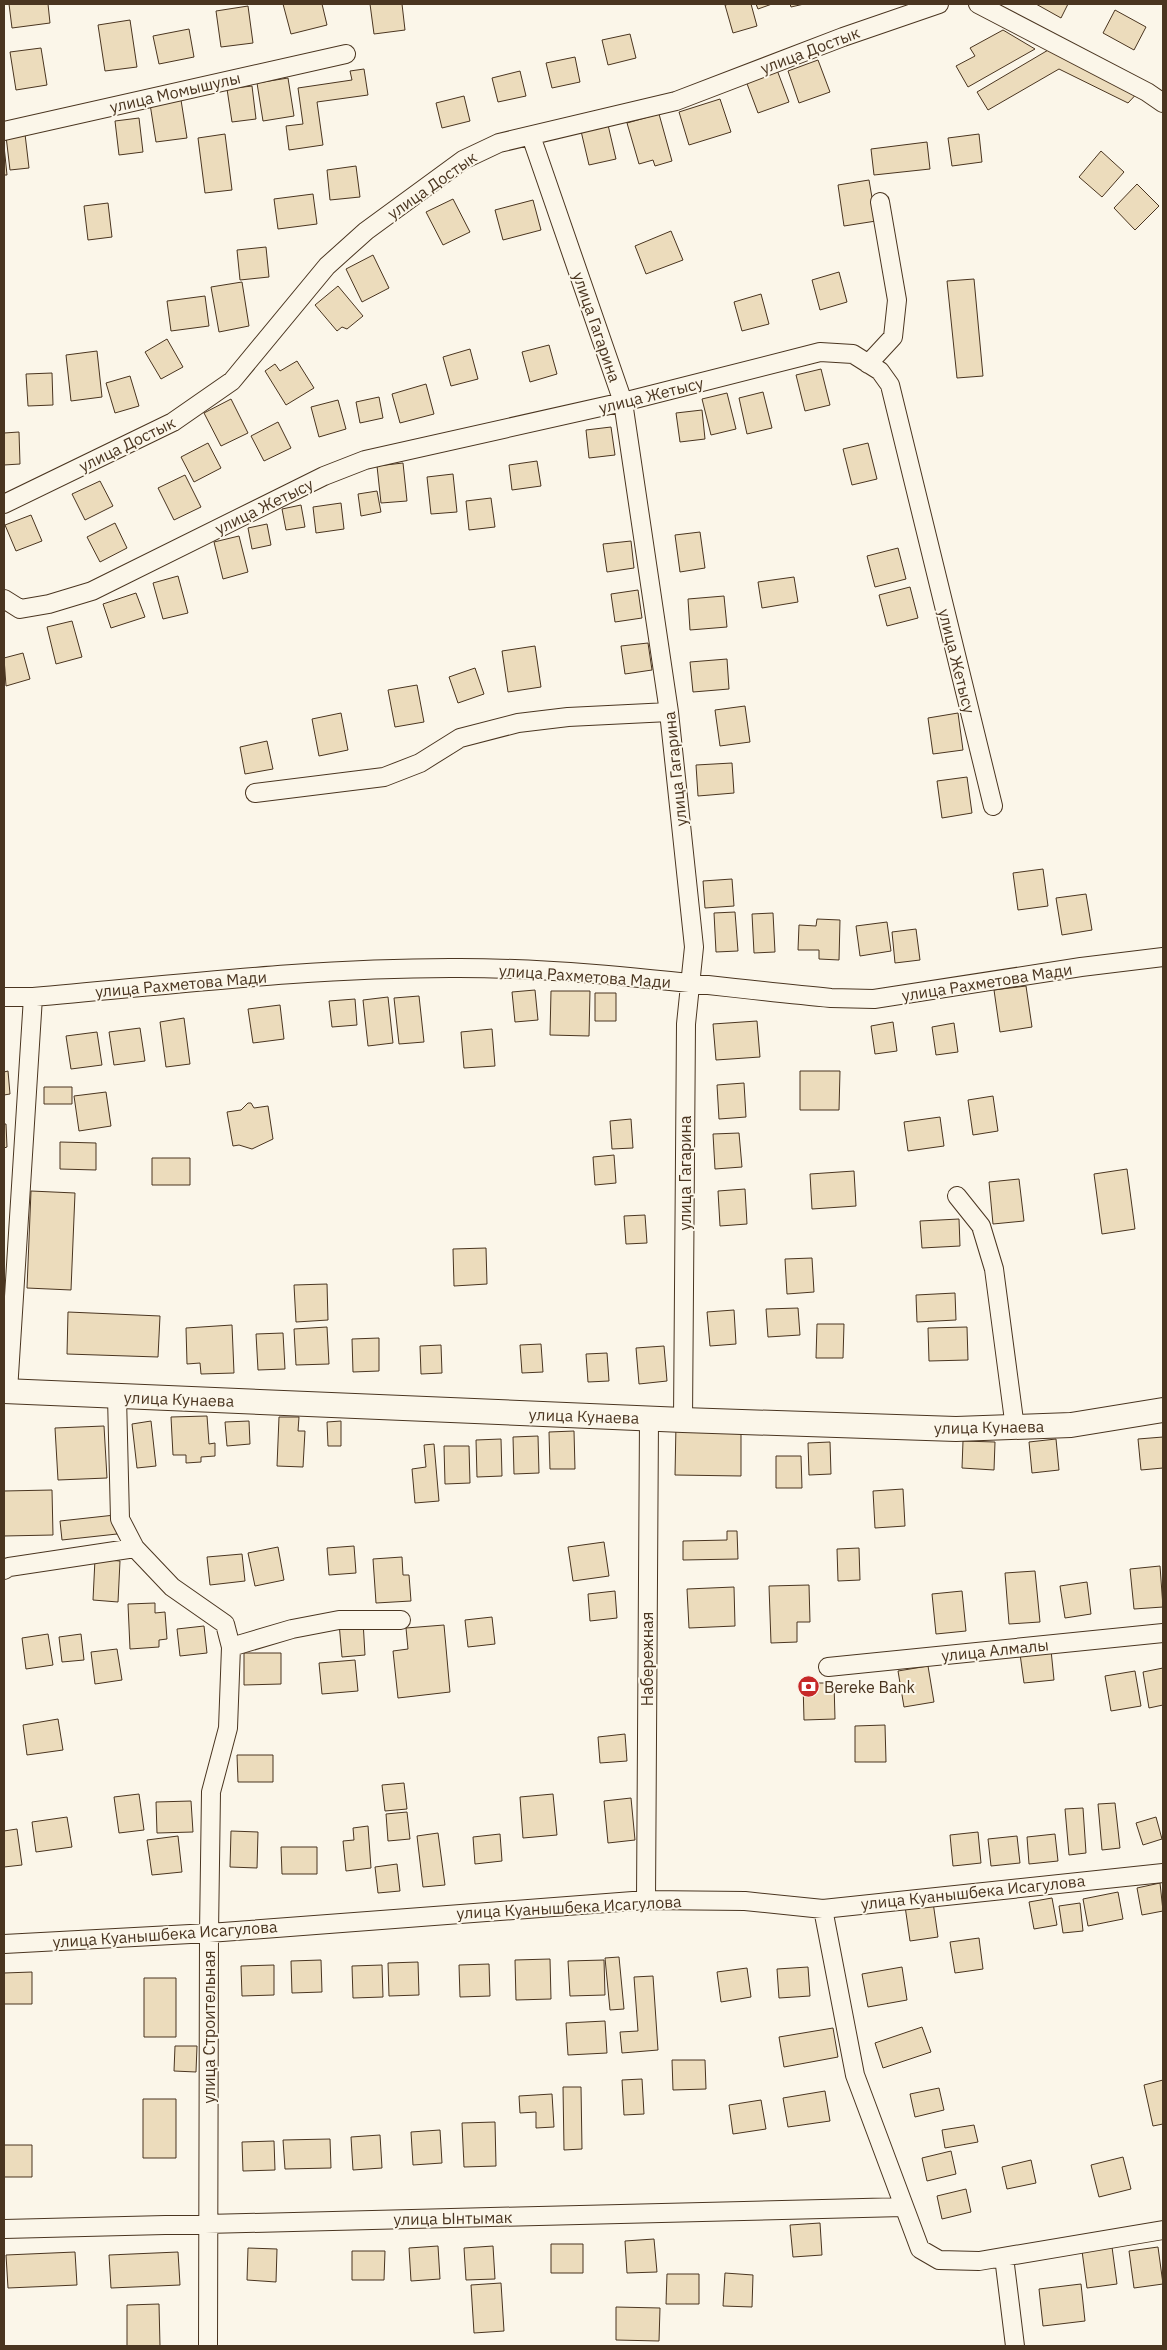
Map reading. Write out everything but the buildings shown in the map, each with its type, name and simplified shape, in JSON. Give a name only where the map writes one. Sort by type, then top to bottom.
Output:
[{"type":"main road","name":"улица Кунаева","points":[[6,1391],[648,1419],[956,1429],[1070,1425],[1163,1410]]},
{"type":"street","name":"улица Достык","points":[[4,504],[181,417],[232,381],[327,266],[366,231],[463,160],[500,143],[676,101],[844,37],[939,4]]},
{"type":"street","points":[[978,4],[1147,92],[1163,103]]},
{"type":"street","name":"улица Момышулы","points":[[4,131],[346,54]]},
{"type":"street","name":"улица Гагарина","points":[[531,136],[623,402],[669,712],[694,947],[686,1024],[683,1420]]},
{"type":"street","points":[[868,364],[893,337],[897,300],[880,202]]},
{"type":"street","name":"улица Жетысу","points":[[4,599],[20,609],[49,604],[92,591],[324,476],[365,460],[623,402],[820,352],[853,354],[880,371],[890,385],[993,806]]},
{"type":"street","points":[[255,792],[384,777],[420,764],[460,738],[518,723],[568,717],[669,712]]},
{"type":"street","name":"улица Рахметова Мади","points":[[4,997],[33,997],[336,970],[452,968],[564,971],[831,998],[874,999],[1163,957]]},
{"type":"street","points":[[6,1391],[33,997]]},
{"type":"street","points":[[957,1196],[981,1226],[994,1269],[1015,1428]]},
{"type":"street","name":"улица Строительная","points":[[117,1397],[120,1519],[135,1548],[172,1587],[225,1624],[230,1647],[228,1728],[211,1792],[208,2346]]},
{"type":"street","name":"Набережная","points":[[646,1900],[648,1419]]},
{"type":"street","points":[[4,1570],[9,1567],[135,1548]]},
{"type":"street","points":[[230,1647],[292,1629],[339,1620],[401,1620]]},
{"type":"street","name":"улица Алмалы","points":[[828,1667],[1163,1633]]},
{"type":"street","name":"улица Куанышбека Исагулова","points":[[4,1944],[209,1933],[646,1900],[745,1901],[823,1908],[1163,1873]]},
{"type":"street","points":[[823,1908],[856,2076],[903,2207],[920,2248],[939,2260],[979,2261],[1163,2230]]},
{"type":"street","name":"улица Ынтымак","points":[[4,2229],[903,2207]]},
{"type":"street","points":[[1004,2257],[1015,2346]]},
{"type":"place","name":"Bereke Bank","points":[[808,1687]]}]
